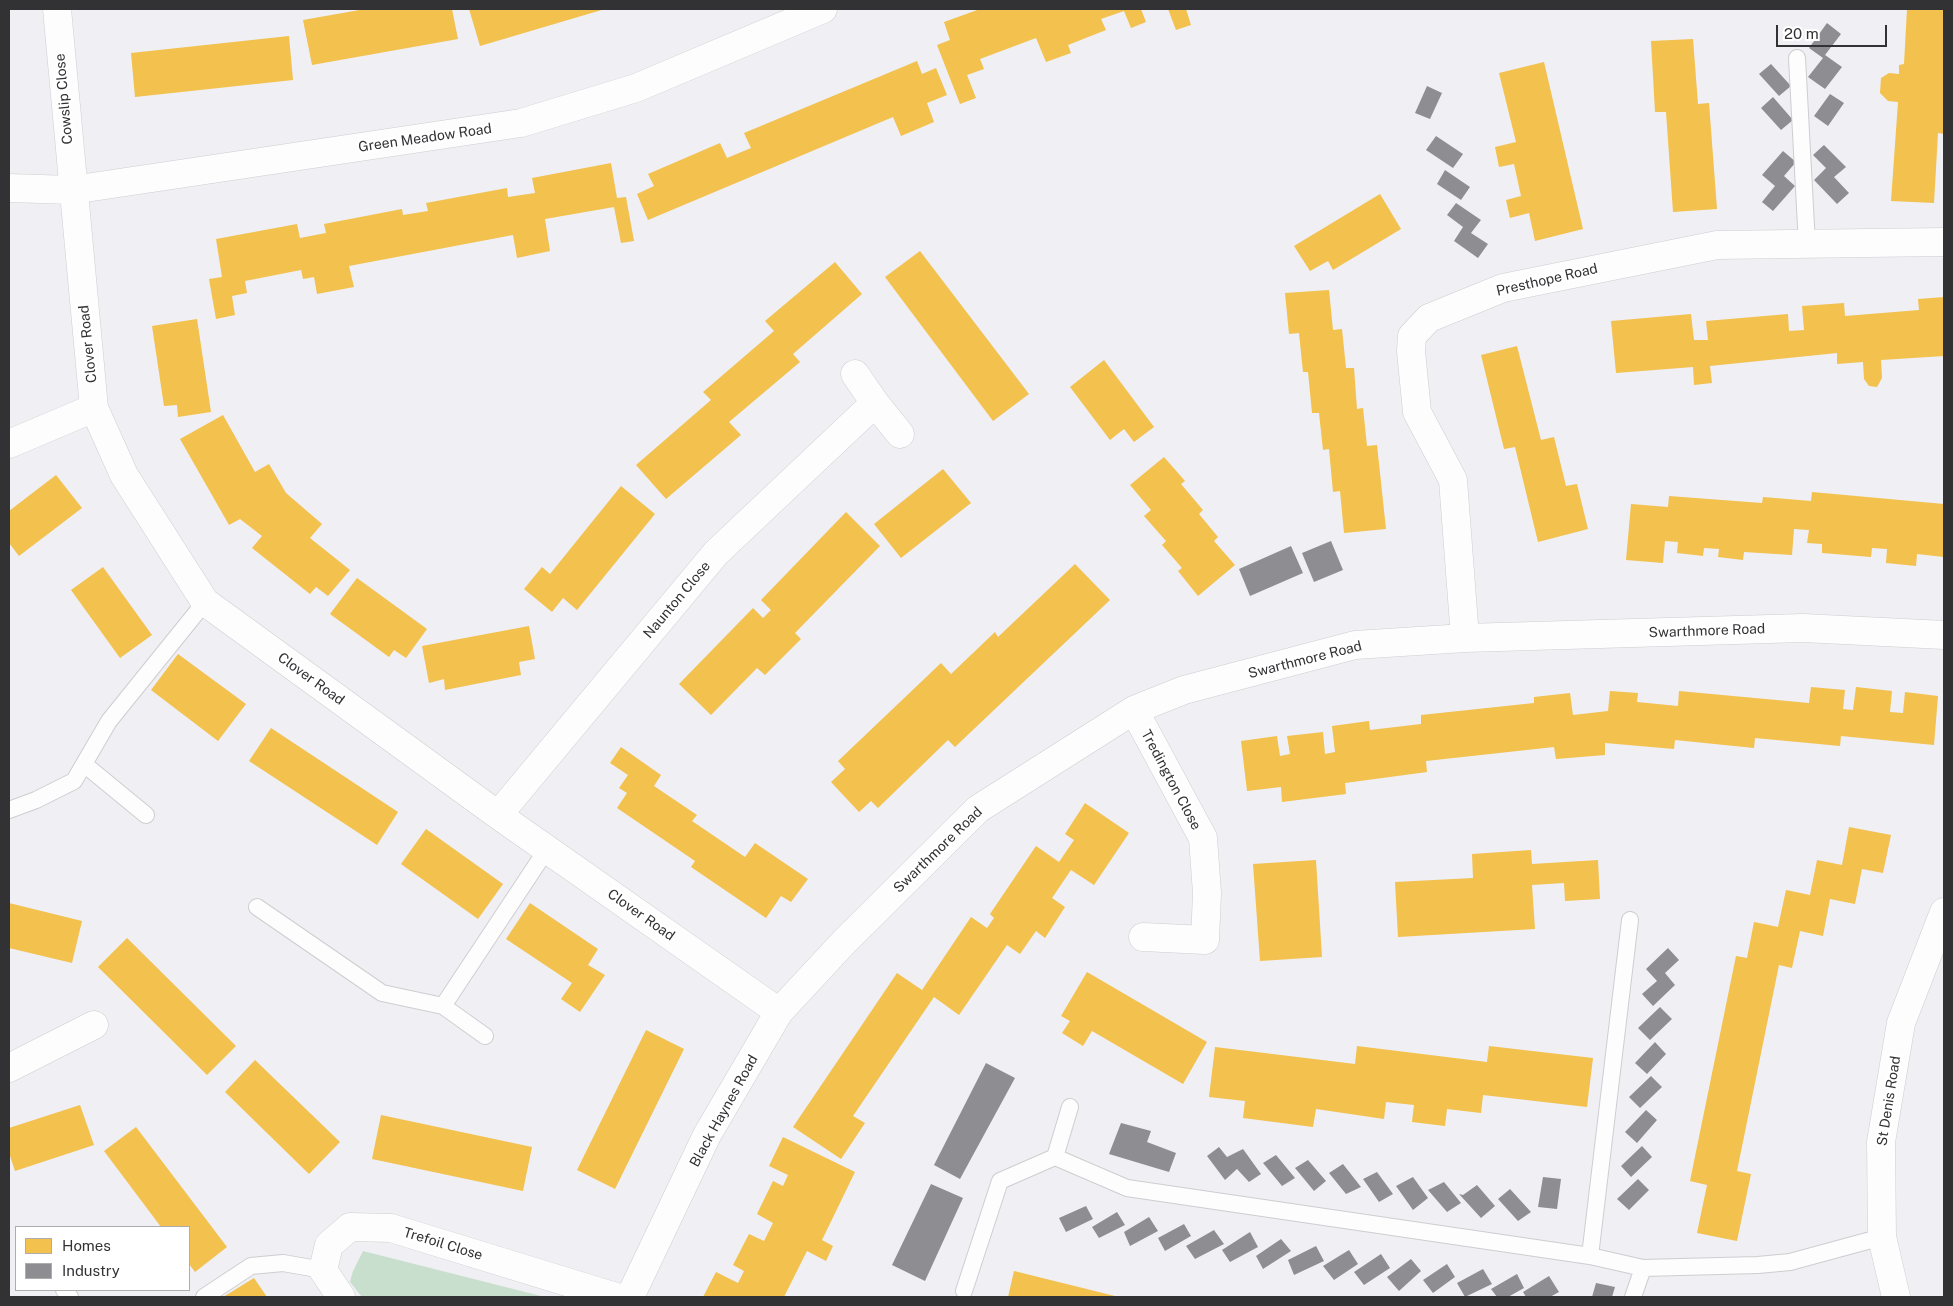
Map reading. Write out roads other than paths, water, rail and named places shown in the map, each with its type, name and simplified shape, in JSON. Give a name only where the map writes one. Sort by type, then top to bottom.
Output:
[{"type":"street","name":"Cowslip Close","points":[[56,9],[72,190]]},
{"type":"street","name":"Green Meadow Road","points":[[9,188],[72,190],[521,123],[636,88],[823,9]]},
{"type":"street","name":"Clover Road","points":[[72,190],[94,408],[124,475],[205,602],[498,815],[780,1012]]},
{"type":"street","name":"Presthope Road","points":[[1465,638],[1453,480],[1416,412],[1411,351],[1412,336],[1429,318],[1503,288],[1717,246],[1944,242]]},
{"type":"street","points":[[855,374],[900,434]]},
{"type":"street","name":"Naunton Close","points":[[498,815],[716,553],[875,403]]},
{"type":"street","points":[[9,444],[94,408]]},
{"type":"street","name":"Swarthmore Road","points":[[844,942],[978,809],[1134,710],[1184,690],[1355,645],[1465,638],[1803,628],[1944,635]]},
{"type":"street","name":"Tredington Close","points":[[1134,710],[1202,838],[1207,893],[1205,940],[1144,937]]},
{"type":"street","name":"St Denis Road","points":[[1896,1297],[1882,1237],[1881,1142],[1901,1023],[1944,912]]},
{"type":"street","name":"Black Haynes Road","points":[[630,1297],[707,1135],[780,1012],[844,942]]},
{"type":"street","points":[[9,1068],[94,1025]]},
{"type":"street","name":"Trefoil Close","points":[[323,1270],[329,1245],[350,1227],[391,1228],[616,1297]]},
{"type":"street","points":[[323,1270],[341,1297]]},
{"type":"lane","points":[[1797,58],[1806,245]]},
{"type":"lane","points":[[9,810],[36,800],[74,781],[108,721],[205,602]]},
{"type":"lane","points":[[84,764],[146,815]]},
{"type":"lane","points":[[443,1006],[547,849]]},
{"type":"lane","points":[[257,907],[382,993],[443,1006],[485,1036]]},
{"type":"lane","points":[[1590,1256],[1630,920]]},
{"type":"lane","points":[[1055,1157],[1070,1108]]},
{"type":"lane","points":[[964,1291],[1000,1181],[1055,1157],[1127,1188],[1590,1256],[1643,1268],[1758,1265],[1790,1262],[1882,1237]]},
{"type":"lane","points":[[204,1297],[251,1266],[283,1263],[323,1270]]},
{"type":"lane","points":[[1633,1297],[1643,1268]]}]
